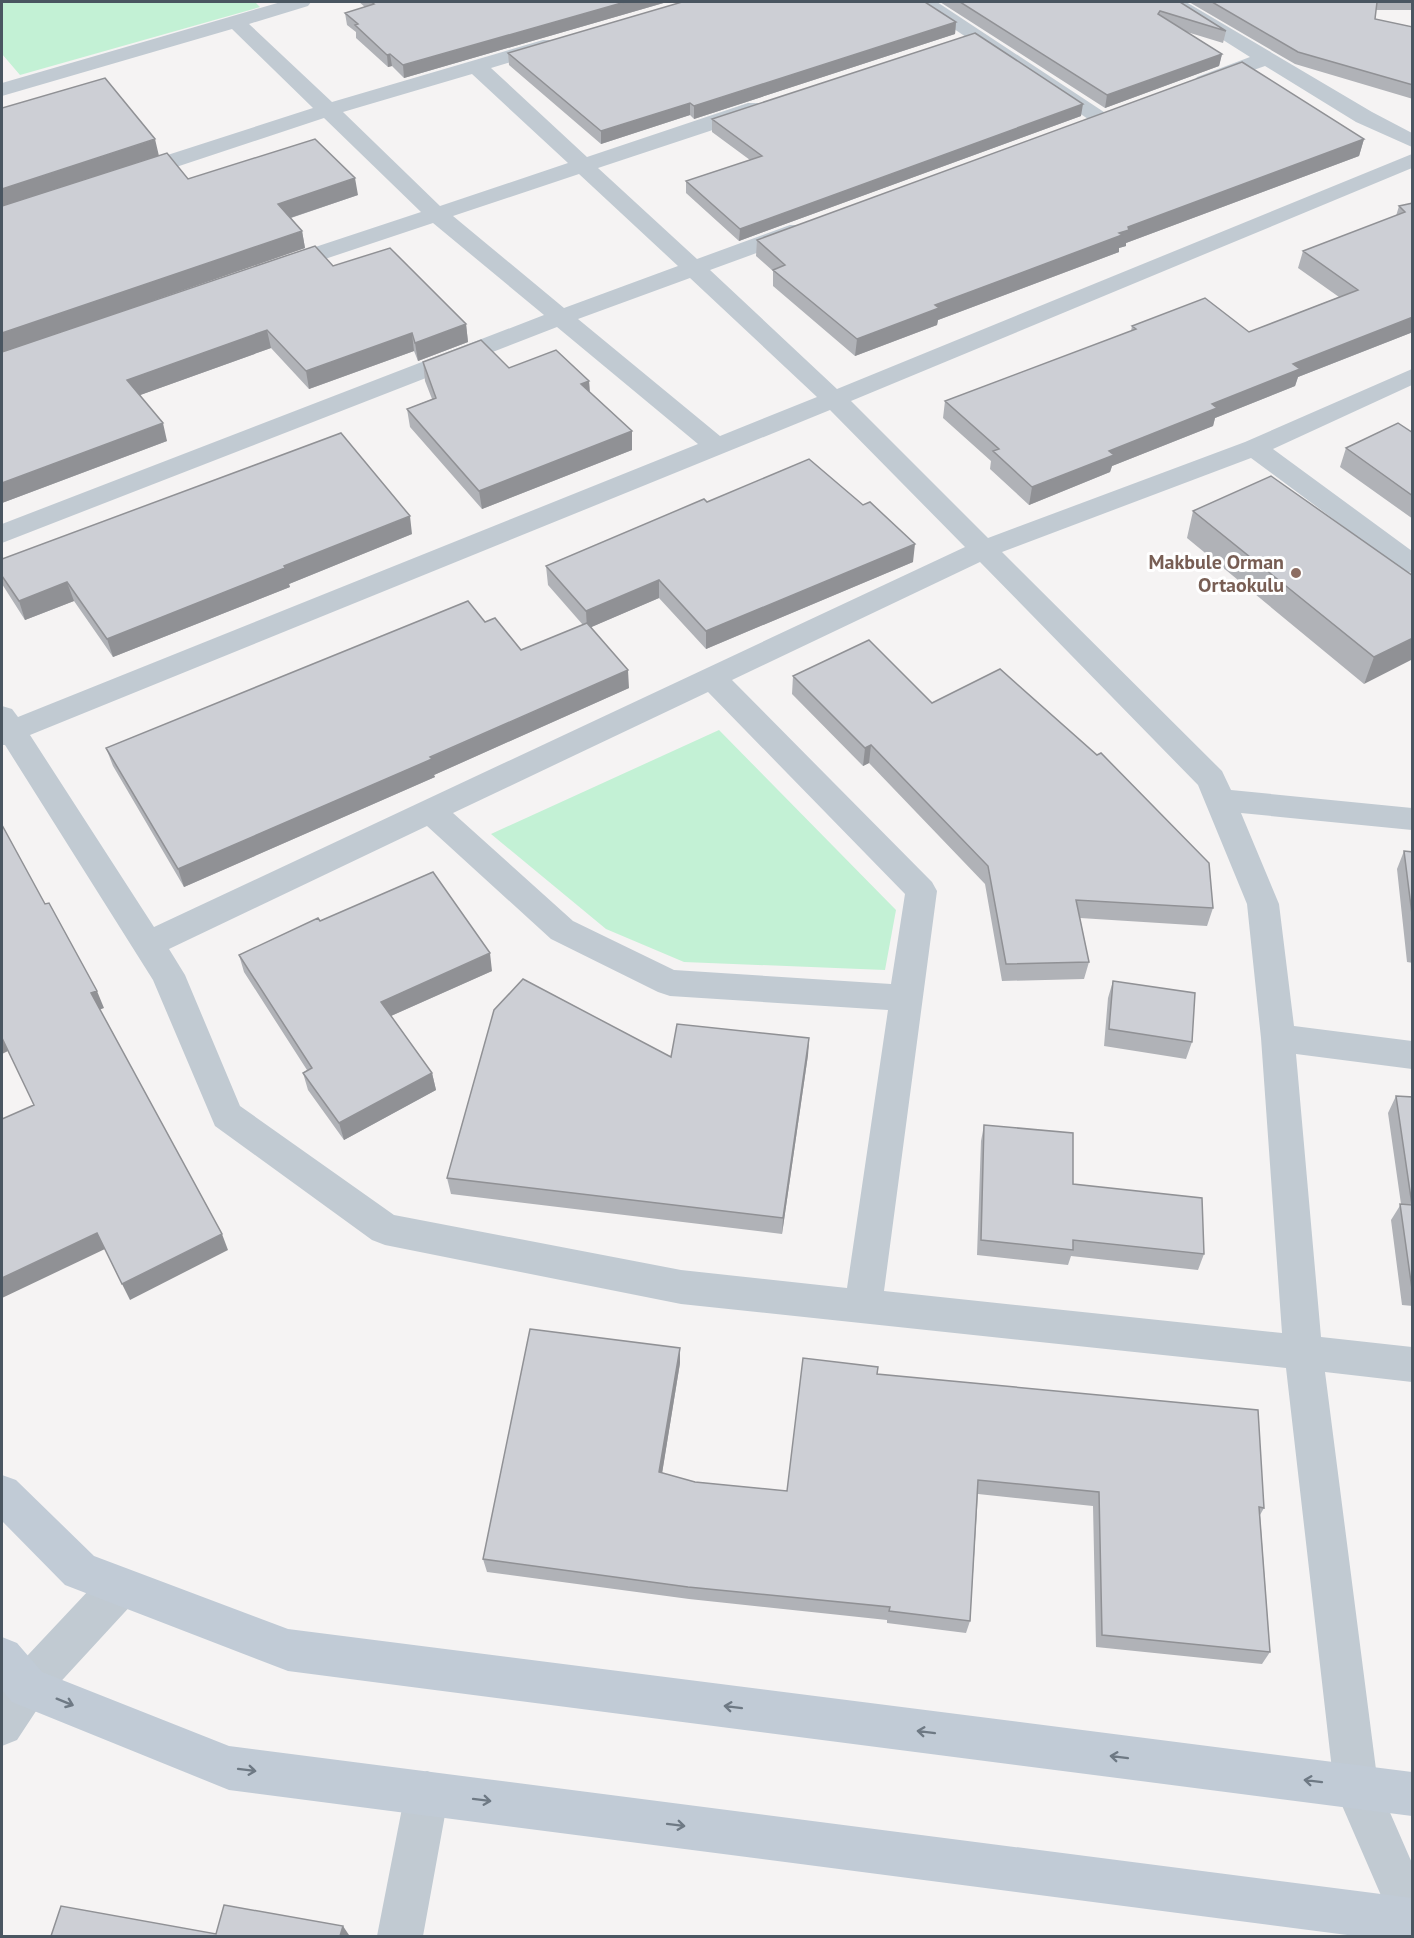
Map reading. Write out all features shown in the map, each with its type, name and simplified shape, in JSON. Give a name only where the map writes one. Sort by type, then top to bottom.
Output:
[{"type":"street","points":[[924,2],[1102,118]]},
{"type":"street","points":[[1173,2],[1364,117],[1413,141]]},
{"type":"street","points":[[4,86],[236,21],[290,3]]},
{"type":"street","points":[[236,21],[435,213],[716,446]]},
{"type":"street","points":[[954,43],[976,36]]},
{"type":"street","points":[[114,180],[328,110],[567,39]]},
{"type":"street","points":[[1179,90],[1267,58]]},
{"type":"street","points":[[476,66],[834,399],[985,549],[1211,780],[1263,904],[1278,1038],[1303,1353],[1356,1787],[1413,1914]]},
{"type":"street","points":[[257,274],[773,102]]},
{"type":"street","points":[[1413,160],[834,399],[5,728],[168,975],[227,1116],[386,1229],[681,1287],[1413,1364]]},
{"type":"street","points":[[2,534],[561,317],[815,224]]},
{"type":"street","points":[[148,944],[985,549],[1254,448],[1413,376]]},
{"type":"street","points":[[1254,448],[1413,564]]},
{"type":"street","points":[[712,678],[921,891],[863,1306]]},
{"type":"street","points":[[1220,800],[1413,819]]},
{"type":"street","points":[[430,811],[562,930],[670,982],[906,998]]},
{"type":"street","points":[[1278,1038],[1413,1054]]},
{"type":"street","points":[[2,1494],[80,1571],[288,1650],[1413,1794]]},
{"type":"street","points":[[2,1725],[14,1673],[120,1587]]},
{"type":"street","points":[[14,1673],[229,1768],[1413,1921]]},
{"type":"street","points":[[400,1936],[427,1793]]},
{"type":"green space","points":[[2,2],[255,2],[260,7],[20,75],[2,54]]},
{"type":"green space","points":[[719,730],[896,910],[885,970],[684,962],[606,929],[491,834]]},
{"type":"building","points":[[371,2],[625,2],[403,65],[390,54],[387,55],[345,13],[374,4]]},
{"type":"building","points":[[682,2],[925,2],[956,22],[694,106],[690,103],[601,131],[508,53]]},
{"type":"building","points":[[960,2],[1180,2],[1226,31],[1160,11],[1158,14],[1222,54],[1107,95]]},
{"type":"building","points":[[1212,2],[1377,2],[1375,19],[1413,27],[1413,85],[1298,52]]},
{"type":"building","points":[[975,33],[1083,104],[740,229],[686,181],[762,156],[712,119]]},
{"type":"building","points":[[1242,62],[1364,139],[1128,227],[1129,230],[1119,233],[1122,235],[935,305],[939,308],[857,339],[773,270],[785,265],[757,240]]},
{"type":"building","points":[[105,78],[155,139],[2,189],[2,108]]},
{"type":"building","points":[[315,139],[355,178],[278,204],[302,231],[2,333],[2,206],[167,153],[188,179]]},
{"type":"building","points":[[1413,203],[1413,317],[1293,364],[1300,369],[1212,404],[1217,408],[1109,451],[1114,455],[1032,487],[993,451],[999,449],[945,401],[1136,329],[1132,326],[1205,298],[1249,332],[1358,290],[1303,251],[1405,212],[1399,206]]},
{"type":"building","points":[[315,246],[333,266],[390,248],[466,324],[415,343],[412,333],[306,371],[267,330],[127,380],[163,423],[2,483],[2,352]]},
{"type":"building","points":[[481,340],[509,368],[556,350],[589,381],[581,384],[632,431],[479,491],[407,409],[436,398],[423,362]]},
{"type":"building","points":[[1398,423],[1413,433],[1413,496],[1346,448]]},
{"type":"building","points":[[341,433],[410,516],[107,639],[67,582],[19,601],[2,576],[2,559]]},
{"type":"building","points":[[809,459],[863,505],[870,502],[915,544],[706,631],[659,580],[586,611],[546,566],[704,499],[707,502]]},
{"type":"building","name":"Makbule Orman Ortaokulu","points":[[1271,476],[1413,576],[1413,638],[1374,657],[1193,511]]},
{"type":"building","points":[[468,601],[485,622],[495,618],[521,650],[587,623],[628,670],[430,757],[432,759],[178,869],[106,748]]},
{"type":"building","points":[[869,640],[932,703],[1000,669],[1097,755],[1101,753],[1209,863],[1213,908],[1076,900],[1089,962],[1006,964],[988,866],[871,745],[865,748],[793,676]]},
{"type":"building","points":[[2,825],[45,904],[49,903],[97,991],[91,993],[222,1234],[122,1284],[97,1233],[2,1278],[2,1119],[34,1105],[2,1038]]},
{"type":"building","points":[[1404,851],[1413,852],[1413,922]]},
{"type":"building","points":[[433,872],[490,953],[381,1002],[432,1073],[339,1123],[303,1073],[312,1068],[239,955],[318,918],[320,921]]},
{"type":"building","points":[[523,979],[671,1057],[677,1024],[809,1038],[783,1218],[447,1178],[494,1010]]},
{"type":"building","points":[[1113,981],[1195,993],[1192,1042],[1109,1029]]},
{"type":"building","points":[[1396,1096],[1413,1097],[1413,1289],[1400,1204],[1412,1205]]},
{"type":"building","points":[[984,1125],[1073,1133],[1073,1184],[1202,1198],[1204,1254],[1073,1240],[1073,1250],[981,1240]]},
{"type":"building","points":[[530,1329],[680,1348],[659,1472],[695,1482],[787,1491],[803,1358],[878,1367],[877,1374],[1258,1410],[1264,1508],[1259,1507],[1270,1652],[1102,1635],[1099,1492],[978,1480],[970,1621],[889,1611],[890,1607],[688,1587],[483,1559]]},
{"type":"building","points":[[224,1905],[343,1926],[340,1936],[51,1936],[61,1906],[216,1934]]},
{"type":"place","name":"Makbule Orman Ortaokulu","points":[[1296,573]]}]
